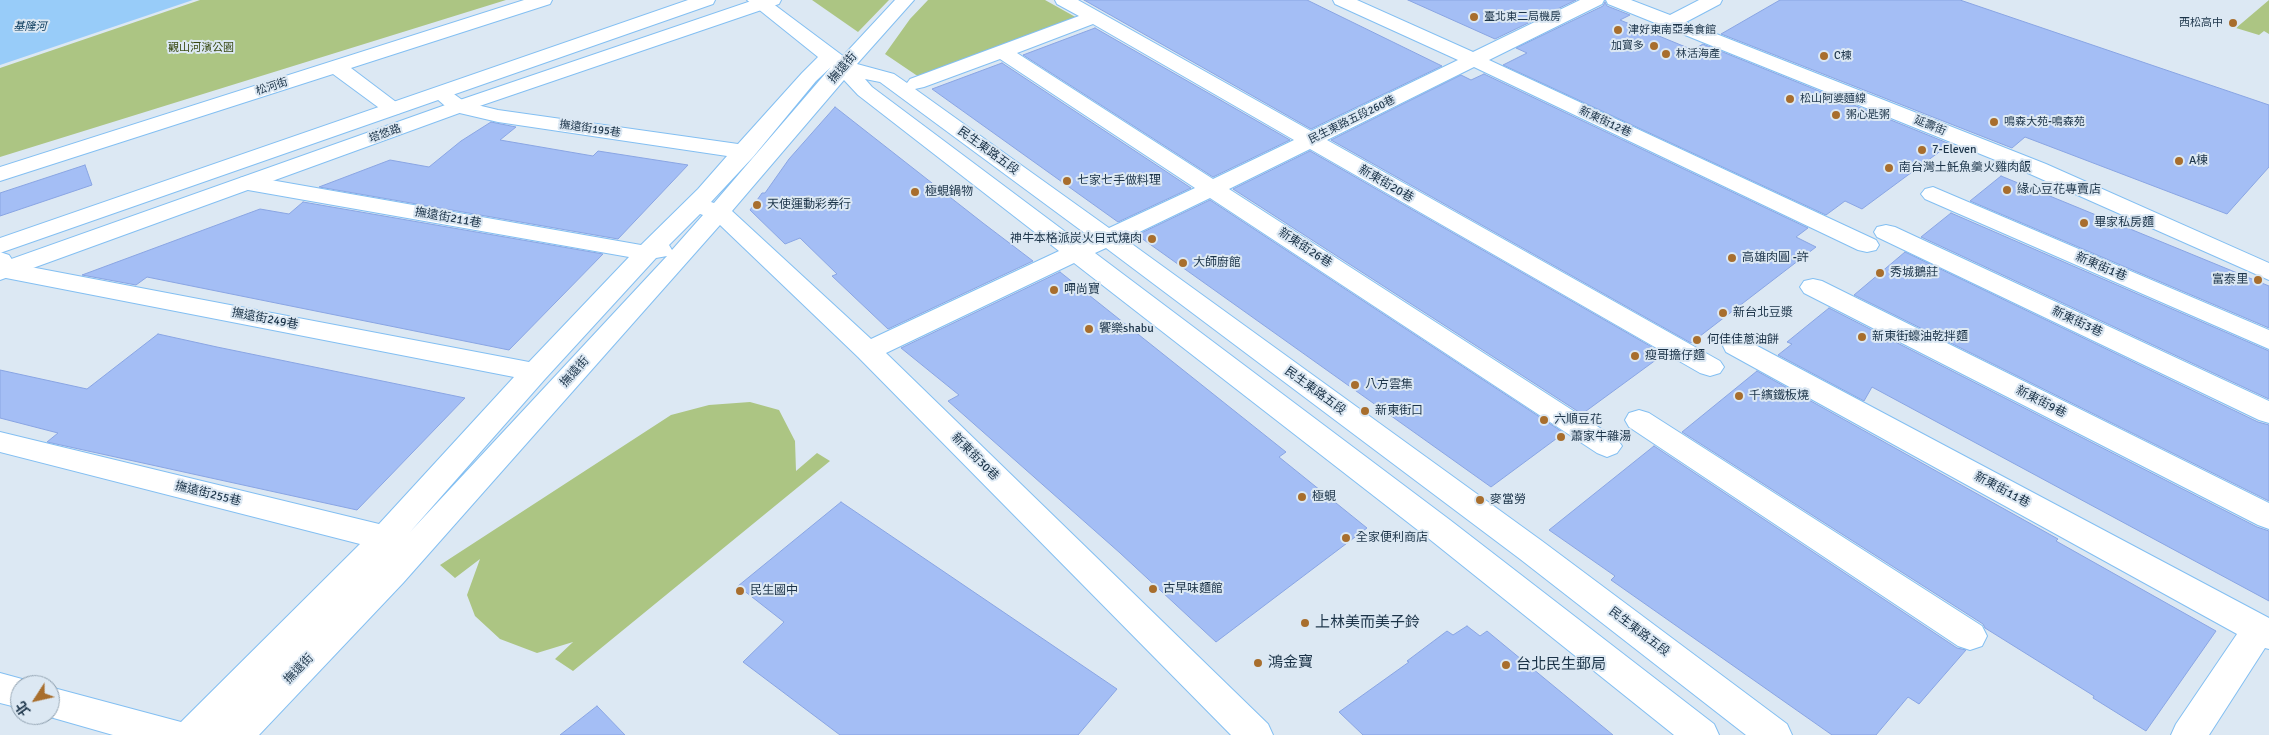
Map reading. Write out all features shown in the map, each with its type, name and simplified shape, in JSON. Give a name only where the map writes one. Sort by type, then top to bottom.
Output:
[{"type":"street","name":"松河街","points":[[0,174],[543,0]]},
{"type":"street","name":"塔悠路","points":[[2,262],[393,109],[706,0]]},
{"type":"street","name":"撫遠街","points":[[193,735],[386,538],[535,372],[647,253],[707,209],[837,62],[905,0]]},
{"type":"street","name":"新東街20巷","points":[[1064,0],[1710,367]]},
{"type":"street","name":"新東街12巷","points":[[1342,0],[1876,238]]},
{"type":"street","name":"民生東路五段260巷","points":[[868,352],[1213,188],[1595,0]]},
{"type":"street","name":"延壽街","points":[[1615,0],[2038,170],[2269,272]]},
{"type":"street","points":[[1671,22],[1713,0]]},
{"type":"street","name":"塔悠路","points":[[2,262],[248,183],[458,107],[763,1]]},
{"type":"street","name":"民生東路五段","points":[[763,1],[837,62],[865,91],[1499,575],[1701,735]]},
{"type":"street","points":[[917,83],[1094,17]]},
{"type":"street","name":"新東街26巷","points":[[1002,52],[1607,446]]},
{"type":"street","name":"撫遠街","points":[[235,735],[416,546],[694,241],[707,209],[745,152],[809,77],[837,62]]},
{"type":"street","name":"民生東路五段","points":[[837,62],[887,78],[1108,238],[1531,550],[1774,735]]},
{"type":"street","points":[[336,66],[393,109]]},
{"type":"street","name":"撫遠街195巷","points":[[440,93],[458,107],[498,116],[745,152]]},
{"type":"street","name":"撫遠街211巷","points":[[248,183],[647,253]]},
{"type":"street","name":"新東街1巷","points":[[1933,194],[2269,340]]},
{"type":"street","name":"新東街30巷","points":[[707,209],[868,352],[1250,730]]},
{"type":"street","name":"新東街3巷","points":[[1876,238],[2269,413]]},
{"type":"street","points":[[647,253],[694,241]]},
{"type":"street","name":"撫遠街249巷","points":[[2,262],[535,372]]},
{"type":"street","name":"新東街9巷","points":[[1813,287],[2269,517]]},
{"type":"street","name":"新東街11巷","points":[[1736,346],[2264,632]]},
{"type":"street","points":[[1639,420],[1970,636]]},
{"type":"street","name":"撫遠街255巷","points":[[0,442],[416,546]]},
{"type":"street","points":[[2189,735],[2264,632]]},
{"type":"street","points":[[60,705],[172,735]]},
{"type":"green space","name":"觀山河濱公園","points":[[200,0],[506,0],[0,157],[0,68]]},
{"type":"green space","points":[[812,0],[889,0],[858,32]]},
{"type":"green space","points":[[928,0],[1045,0],[1079,19],[919,77],[885,54],[910,19]]},
{"type":"green space","points":[[2269,0],[2269,34],[2264,31],[2259,35],[2236,28]]},
{"type":"green space","points":[[750,402],[779,410],[795,441],[796,471],[817,453],[830,461],[573,671],[555,659],[573,642],[537,653],[500,639],[475,616],[467,595],[480,559],[455,578],[440,565],[671,415],[709,405]]},
{"type":"water","name":"基隆河","points":[[0,0],[193,0],[0,65]]},
{"type":"building","points":[[1084,0],[1307,0],[1442,66],[1311,129]]},
{"type":"building","points":[[1408,0],[1576,0],[1495,39]]},
{"type":"building","points":[[1780,0],[1960,0],[2269,105],[2269,167],[2227,214],[2025,137],[2012,148],[1721,34]]},
{"type":"building","points":[[1605,2],[1607,6],[1630,15],[1620,20],[1693,50],[1703,44],[1950,144],[1862,209],[1845,201],[1826,215],[1503,65],[1527,53],[1516,48],[1603,6]]},
{"type":"building","points":[[1095,28],[1290,140],[1213,177],[1023,55]]},
{"type":"building","points":[[1002,63],[1191,188],[1118,222],[932,89]]},
{"type":"building","points":[[1484,74],[1808,228],[1796,237],[1816,247],[1691,343],[1331,140],[1461,75],[1471,80]]},
{"type":"building","points":[[835,107],[1033,261],[888,329],[832,276],[837,274],[800,238],[785,244],[750,210],[762,193],[765,193],[789,159]]},
{"type":"building","points":[[491,122],[516,127],[500,140],[593,156],[598,151],[688,165],[618,239],[319,187],[390,160],[429,167],[461,141]]},
{"type":"building","points":[[1310,151],[1664,354],[1582,414],[1233,189]]},
{"type":"building","points":[[85,165],[92,185],[0,216],[0,193]]},
{"type":"building","points":[[2001,176],[2269,286],[2269,328],[1970,201]]},
{"type":"building","points":[[1210,200],[1564,433],[1491,487],[1137,235]]},
{"type":"building","points":[[303,202],[603,254],[509,350],[147,277],[136,285],[82,275],[260,209],[289,214]]},
{"type":"building","points":[[1951,213],[2269,351],[2269,399],[1921,237]]},
{"type":"building","points":[[1905,252],[2258,422],[2269,425],[2269,501],[1854,295]]},
{"type":"building","points":[[1060,272],[1286,452],[1279,457],[1367,528],[1216,642],[1120,553],[948,401],[959,395],[901,348]]},
{"type":"building","points":[[1829,308],[2257,527],[2269,531],[2269,601],[1872,387],[1864,401],[1778,355],[1792,344],[1787,342]]},
{"type":"building","points":[[158,334],[465,398],[357,510],[47,442],[58,433],[0,418],[0,370],[87,389]]},
{"type":"building","points":[[1757,371],[2058,539],[2056,541],[2216,631],[2146,731],[1985,628],[1983,624],[1682,432]]},
{"type":"building","points":[[1654,446],[1957,648],[1966,650],[1919,704],[1908,697],[1876,735],[1832,735],[1611,580],[1615,576],[1549,530]]},
{"type":"building","name":"民生國中","points":[[841,502],[1117,689],[1078,735],[840,735],[743,662],[784,622],[738,586]]},
{"type":"building","points":[[1467,626],[1480,636],[1487,631],[1613,735],[1363,735],[1339,712],[1409,662],[1407,661],[1447,631],[1453,635]]},
{"type":"building","points":[[597,706],[625,735],[560,735]]},
{"type":"place","name":"臺北東二局機房","points":[[1474,17]]},
{"type":"place","name":"西松高中","points":[[2233,23]]},
{"type":"place","name":"津好東南亞美食館","points":[[1618,30]]},
{"type":"place","name":"加寶多","points":[[1654,46]]},
{"type":"place","name":"林活海產","points":[[1666,54]]},
{"type":"place","name":"C棟","points":[[1824,56]]},
{"type":"place","name":"松山阿婆麵線","points":[[1790,99]]},
{"type":"place","name":"粥心匙粥","points":[[1836,115]]},
{"type":"place","name":"鳴森大苑-鳴森苑","points":[[1994,122]]},
{"type":"place","name":"7-Eleven","points":[[1922,150]]},
{"type":"place","name":"A棟","points":[[2179,161]]},
{"type":"place","name":"南台灣土魠魚羹火雞肉飯","points":[[1889,168]]},
{"type":"place","name":"七家七手做料理","points":[[1067,181]]},
{"type":"place","name":"緣心豆花專賣店","points":[[2007,190]]},
{"type":"place","name":"極蜆鍋物","points":[[915,192]]},
{"type":"place","name":"天使運動彩券行","points":[[757,205]]},
{"type":"place","name":"畢家私房麵","points":[[2084,223]]},
{"type":"place","name":"神牛本格派炭火日式燒肉","points":[[1152,239]]},
{"type":"place","name":"高雄肉圓 -許","points":[[1732,258]]},
{"type":"place","name":"大師廚館","points":[[1183,263]]},
{"type":"place","name":"秀城鵝莊","points":[[1880,273]]},
{"type":"place","name":"富泰里","points":[[2258,280]]},
{"type":"place","name":"呷尚寶","points":[[1054,290]]},
{"type":"place","name":"新台北豆漿","points":[[1723,313]]},
{"type":"place","name":"饗樂shabu","points":[[1089,329]]},
{"type":"place","name":"新東街蠔油乾拌麵","points":[[1862,337]]},
{"type":"place","name":"何佳佳蔥油餅","points":[[1697,340]]},
{"type":"place","name":"瘦哥擔仔麵","points":[[1635,356]]},
{"type":"place","name":"八方雲集","points":[[1355,385]]},
{"type":"place","name":"千繽鐵板燒","points":[[1739,396]]},
{"type":"place","name":"新東街口","points":[[1365,411]]},
{"type":"place","name":"六順豆花","points":[[1544,420]]},
{"type":"place","name":"蕭家牛雜湯","points":[[1561,437]]},
{"type":"place","name":"極蜆","points":[[1302,497]]},
{"type":"place","name":"麥當勞","points":[[1480,500]]},
{"type":"place","name":"全家便利商店","points":[[1346,538]]},
{"type":"place","name":"古早味麵館","points":[[1153,589]]},
{"type":"place","name":"民生國中","points":[[740,591]]},
{"type":"place","name":"上林美而美子鈴","points":[[1305,623]]},
{"type":"place","name":"鴻金寶","points":[[1258,663]]},
{"type":"place","name":"台北民生郵局","points":[[1506,665]]}]
